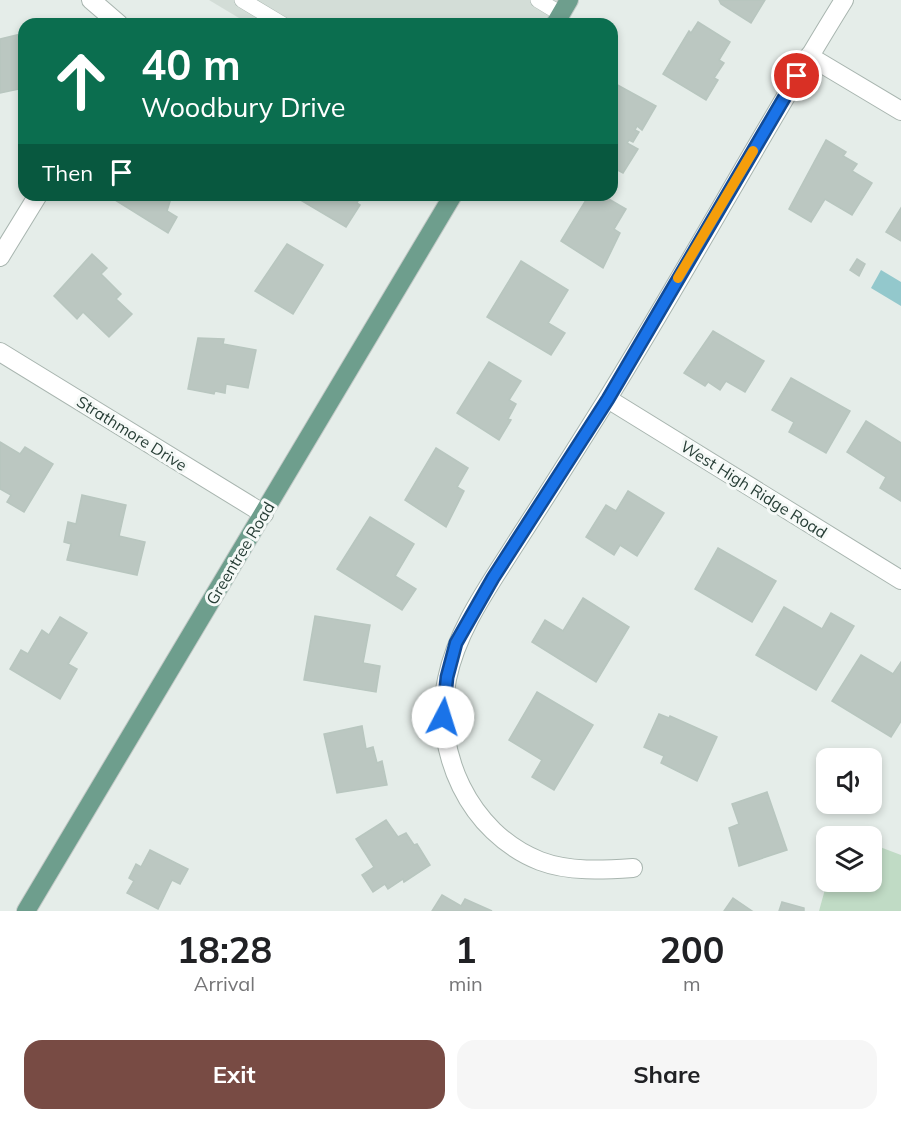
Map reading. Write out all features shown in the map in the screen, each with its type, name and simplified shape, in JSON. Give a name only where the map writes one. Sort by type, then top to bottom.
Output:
[{"type":"main road","name":"Greentree Road","points":[[26,911],[449,201]]},
{"type":"street","points":[[91,0],[114,18]]},
{"type":"street","points":[[633,868],[570,868],[541,861],[516,849],[497,834],[468,799],[450,760],[443,717],[444,698],[456,643],[493,578],[608,399],[844,0]]},
{"type":"street","points":[[809,56],[901,111]]},
{"type":"street","points":[[0,257],[34,201]]},
{"type":"street","name":"Strathmore Drive","points":[[0,352],[264,514]]},
{"type":"street","name":"West High Ridge Road","points":[[608,399],[901,580]]},
{"type":"lane","points":[[242,0],[272,18]]},
{"type":"lane","points":[[538,0],[562,13]]},
{"type":"shaded area","points":[[209,0],[569,0],[558,18],[239,18]]},
{"type":"green space","points":[[882,848],[901,855],[901,911],[819,911],[824,892],[882,892]]},
{"type":"water","points":[[881,270],[901,282],[901,306],[871,288]]},
{"type":"building","points":[[719,0],[765,0],[751,23],[721,4]]},
{"type":"building","points":[[698,22],[730,42],[719,60],[724,63],[714,78],[718,80],[706,100],[663,74],[689,31],[691,33]]},
{"type":"building","points":[[18,35],[18,89],[0,93],[0,39]]},
{"type":"building","points":[[618,85],[656,106],[642,130],[637,126],[635,130],[639,132],[633,142],[629,140],[627,143],[638,149],[623,173],[618,170]]},
{"type":"building","points":[[826,140],[846,152],[843,156],[857,164],[852,171],[872,183],[852,215],[825,199],[811,222],[789,209]]},
{"type":"building","points":[[117,201],[170,201],[167,211],[177,217],[168,233]]},
{"type":"building","points":[[302,201],[358,201],[360,205],[346,227]]},
{"type":"building","points":[[585,201],[612,201],[626,209],[614,229],[620,233],[603,268],[561,241]]},
{"type":"building","points":[[901,208],[901,241],[886,232]]},
{"type":"building","points":[[287,244],[323,265],[293,314],[255,291]]},
{"type":"building","points":[[92,254],[107,268],[101,274],[121,294],[116,299],[132,314],[109,337],[83,312],[77,319],[54,296]]},
{"type":"building","points":[[857,259],[865,264],[859,276],[850,270]]},
{"type":"building","points":[[521,261],[568,290],[548,323],[565,333],[551,355],[487,317]]},
{"type":"building","points":[[713,331],[764,361],[745,392],[726,381],[720,390],[708,382],[705,386],[684,373]]},
{"type":"building","points":[[198,338],[224,339],[223,344],[256,350],[248,388],[226,384],[225,393],[215,391],[214,394],[188,389]]},
{"type":"building","points":[[489,362],[521,381],[509,400],[516,404],[508,419],[511,420],[499,440],[457,413]]},
{"type":"building","points":[[791,378],[850,411],[826,453],[789,432],[794,422],[772,410]]},
{"type":"building","points":[[866,421],[901,443],[901,501],[880,488],[886,477],[847,452]]},
{"type":"building","points":[[0,442],[20,454],[25,447],[53,464],[24,512],[7,502],[11,495],[0,489]]},
{"type":"building","points":[[436,448],[468,468],[457,487],[464,491],[446,527],[405,500]]},
{"type":"building","points":[[628,491],[664,513],[637,556],[620,545],[614,555],[586,537],[606,505],[616,511]]},
{"type":"building","points":[[82,495],[126,505],[119,536],[145,542],[137,575],[67,560],[71,544],[64,542],[68,522],[76,524]]},
{"type":"building","points":[[370,517],[414,544],[395,576],[416,589],[402,610],[337,569]]},
{"type":"building","points":[[718,548],[776,581],[752,622],[695,589]]},
{"type":"building","points":[[583,598],[629,627],[596,682],[532,642],[545,620],[563,631]]},
{"type":"building","points":[[784,607],[822,629],[831,613],[854,626],[816,690],[756,655]]},
{"type":"building","points":[[315,616],[370,625],[363,663],[380,666],[376,692],[304,680]]},
{"type":"building","points":[[60,617],[87,633],[68,664],[77,669],[60,699],[10,669],[21,650],[28,654],[42,630],[49,635]]},
{"type":"building","points":[[861,655],[893,674],[901,662],[901,721],[891,737],[832,701]]},
{"type":"building","points":[[537,692],[593,725],[554,790],[532,777],[542,760],[509,740]]},
{"type":"building","points":[[659,714],[669,718],[670,716],[717,737],[697,781],[661,763],[664,756],[644,747]]},
{"type":"building","points":[[362,726],[366,749],[373,747],[377,763],[382,761],[387,785],[337,793],[324,734]]},
{"type":"building","points":[[767,792],[787,850],[739,866],[729,828],[739,824],[732,804]]},
{"type":"building","points":[[386,820],[398,837],[406,833],[414,845],[417,844],[430,865],[404,882],[403,879],[388,889],[385,884],[373,892],[362,875],[374,867],[356,839]]},
{"type":"building","points":[[150,850],[188,869],[180,884],[172,880],[158,909],[127,893],[134,881],[129,878],[136,864],[141,867]]},
{"type":"building","points":[[442,895],[461,906],[465,899],[492,911],[432,911]]},
{"type":"building","points":[[733,898],[752,911],[724,911]]},
{"type":"building","points":[[782,902],[804,908],[804,911],[779,911]]},
{"type":"slow traffic","points":[[678,278],[753,151]]},
{"type":"route","points":[[443,717],[447,677],[456,643],[493,578],[608,399],[797,76]]}]
